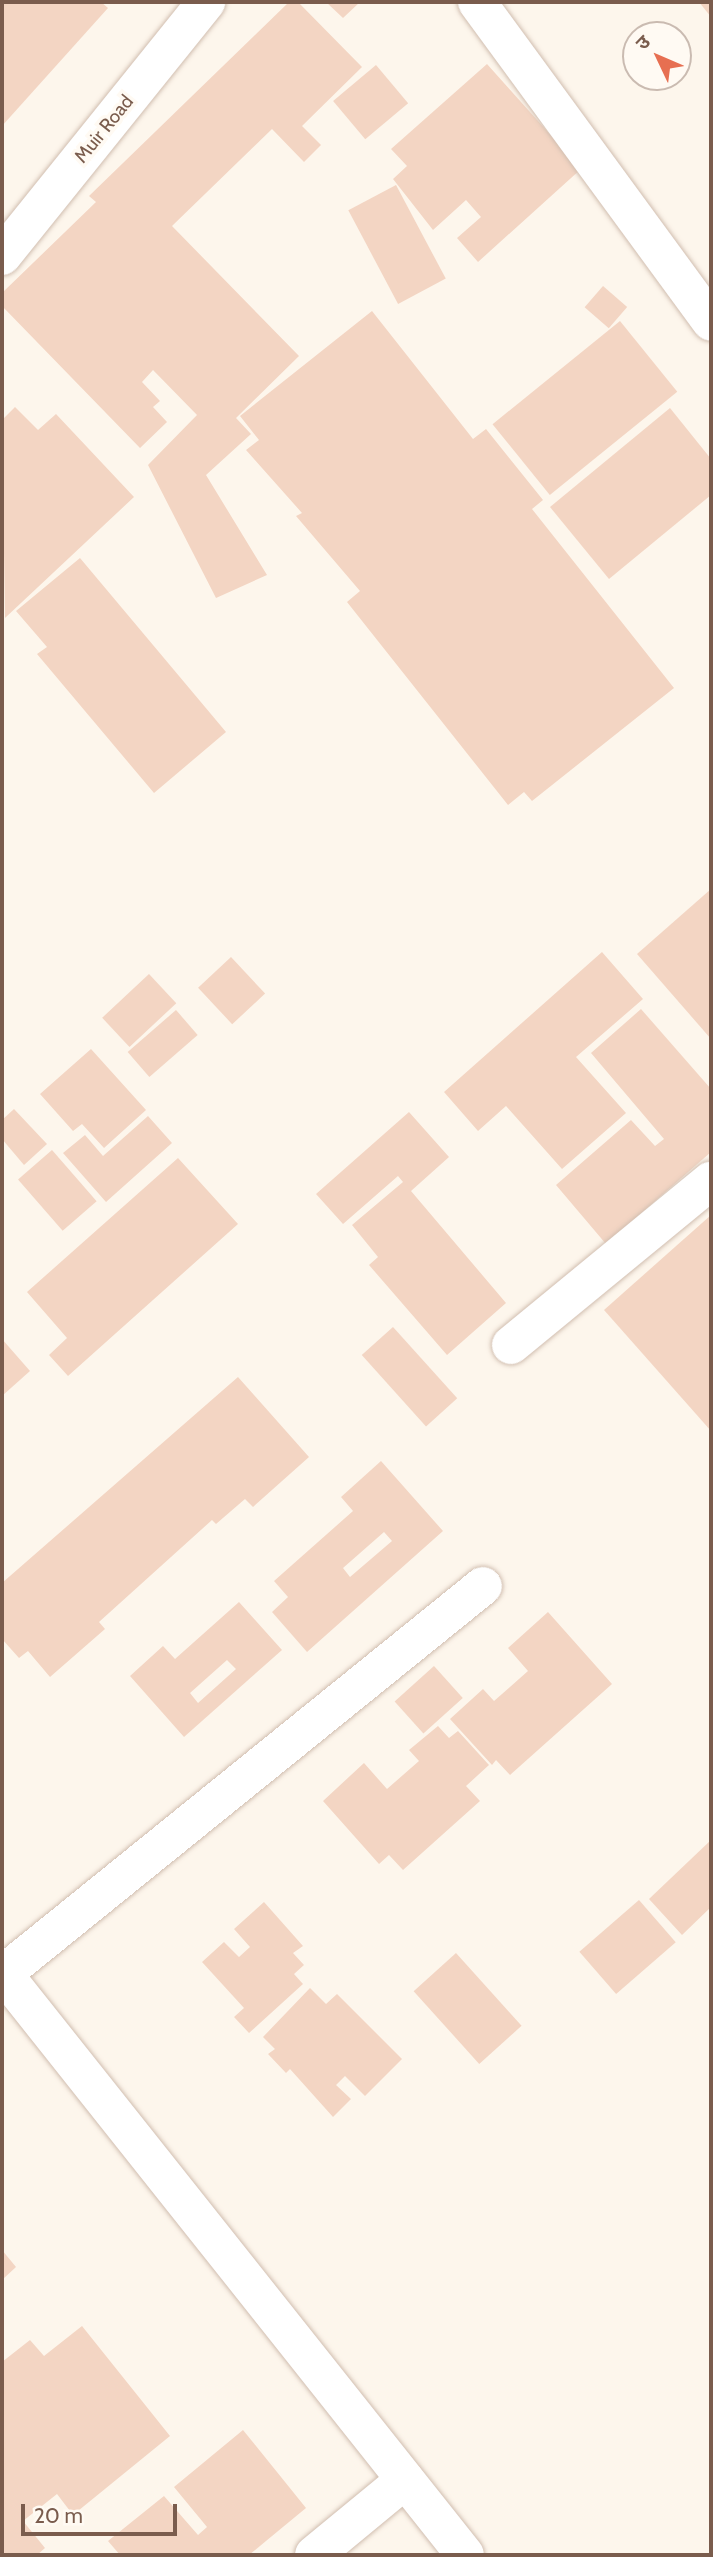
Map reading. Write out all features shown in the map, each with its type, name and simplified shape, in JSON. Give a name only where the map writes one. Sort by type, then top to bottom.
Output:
[{"type":"street","name":"Muir Road","points":[[2,256],[206,2]]},
{"type":"street","points":[[477,2],[711,322]]},
{"type":"street","points":[[511,1345],[711,1181]]},
{"type":"street","points":[[465,2555],[3,1973],[483,1586]]},
{"type":"street","points":[[314,2555],[405,2480]]},
{"type":"building","points":[[2,2],[101,2],[108,8],[2,126]]},
{"type":"building","points":[[289,2],[298,2],[362,67],[302,126],[321,145],[304,162],[272,129],[172,226],[299,356],[236,418],[251,434],[206,475],[267,575],[216,598],[148,465],[197,415],[153,370],[142,382],[160,401],[153,407],[167,422],[140,448],[2,306],[2,293],[96,202],[89,196]]},
{"type":"building","points":[[326,2],[360,2],[343,18]]},
{"type":"building","points":[[699,2],[711,2],[711,17]]},
{"type":"building","points":[[487,64],[581,169],[478,262],[457,238],[481,217],[466,200],[433,230],[393,179],[407,166],[391,149]]},
{"type":"building","points":[[376,65],[408,103],[365,139],[333,101]]},
{"type":"building","points":[[396,185],[446,279],[398,304],[348,210]]},
{"type":"building","points":[[603,286],[627,307],[609,328],[585,307]]},
{"type":"building","points":[[372,311],[473,439],[486,429],[543,500],[532,509],[674,688],[532,801],[524,792],[508,805],[347,602],[360,591],[296,516],[302,513],[246,450],[259,440],[240,416]]},
{"type":"building","points":[[620,321],[677,392],[550,495],[493,424]]},
{"type":"building","points":[[15,407],[38,430],[56,414],[134,497],[5,618],[2,420]]},
{"type":"building","points":[[670,408],[711,459],[711,495],[609,579],[550,507]]},
{"type":"building","points":[[80,558],[226,732],[154,793],[37,654],[47,647],[16,611]]},
{"type":"building","points":[[711,889],[711,1039],[637,954]]},
{"type":"building","points":[[602,952],[643,999],[576,1057],[626,1113],[562,1169],[506,1106],[478,1131],[444,1092]]},
{"type":"building","points":[[231,957],[265,994],[232,1024],[198,988]]},
{"type":"building","points":[[149,974],[176,1003],[129,1047],[102,1018]]},
{"type":"building","points":[[641,1009],[711,1089],[711,1152],[606,1244],[556,1185],[631,1120],[655,1146],[664,1139],[591,1053]]},
{"type":"building","points":[[176,1010],[198,1035],[149,1077],[128,1052]]},
{"type":"building","points":[[91,1049],[146,1110],[104,1148],[82,1124],[73,1131],[40,1094]]},
{"type":"building","points":[[14,1109],[47,1144],[24,1165],[2,1139],[2,1120]]},
{"type":"building","points":[[409,1112],[449,1157],[411,1191],[506,1303],[447,1355],[369,1265],[378,1257],[352,1225],[403,1182],[398,1176],[343,1224],[316,1194]]},
{"type":"building","points":[[148,1116],[172,1143],[106,1202],[63,1153],[85,1135],[103,1156]]},
{"type":"building","points":[[52,1150],[97,1201],[63,1231],[18,1180]]},
{"type":"building","points":[[178,1158],[238,1224],[68,1376],[49,1355],[67,1338],[27,1292]]},
{"type":"building","points":[[711,1215],[711,1431],[604,1310]]},
{"type":"building","points":[[393,1327],[457,1398],[426,1426],[362,1355]]},
{"type":"building","points":[[2,1339],[30,1371],[2,1396]]},
{"type":"building","points":[[238,1377],[309,1457],[253,1507],[245,1499],[216,1524],[212,1520],[99,1622],[105,1629],[50,1677],[28,1651],[19,1658],[2,1639],[2,1583]]},
{"type":"building","points":[[381,1461],[443,1531],[307,1652],[272,1612],[288,1597],[274,1581],[353,1511],[341,1497]],"holes":[[[384,1532],[392,1541],[350,1577],[343,1568]]]},
{"type":"building","points":[[239,1602],[282,1650],[184,1737],[130,1676],[163,1646],[175,1659]],"holes":[[[227,1660],[236,1669],[198,1703],[190,1693]]]},
{"type":"building","points":[[548,1612],[612,1684],[510,1775],[496,1760],[492,1765],[450,1719],[483,1689],[494,1701],[528,1671],[508,1648]]},
{"type":"building","points":[[434,1666],[463,1698],[423,1733],[395,1701]]},
{"type":"building","points":[[438,1726],[449,1738],[458,1731],[489,1765],[466,1786],[480,1801],[403,1870],[389,1855],[379,1864],[323,1801],[364,1763],[387,1789],[419,1761],[409,1750]]},
{"type":"building","points":[[711,1840],[711,1907],[682,1935],[649,1899]]},
{"type":"building","points":[[639,1900],[676,1942],[616,1994],[579,1952]]},
{"type":"building","points":[[264,1902],[303,1946],[293,1953],[304,1965],[294,1974],[303,1984],[249,2033],[234,2017],[244,2008],[202,1962],[224,1942],[239,1957],[250,1947],[234,1929]]},
{"type":"building","points":[[456,1953],[522,2026],[479,2064],[414,1991]]},
{"type":"building","points":[[310,1988],[326,2004],[337,1994],[402,2059],[365,2096],[345,2076],[336,2085],[351,2099],[333,2117],[290,2069],[286,2073],[268,2054],[275,2049],[263,2037]]},
{"type":"building","points":[[2,2250],[16,2267],[2,2280]]},
{"type":"building","points":[[82,2326],[170,2436],[73,2515],[57,2494],[23,2521],[45,2548],[37,2555],[2,2555],[2,2362],[30,2340],[44,2356]]},
{"type":"building","points":[[243,2430],[306,2508],[249,2555],[120,2555],[108,2541],[164,2496],[198,2535],[207,2527],[174,2487]]}]
